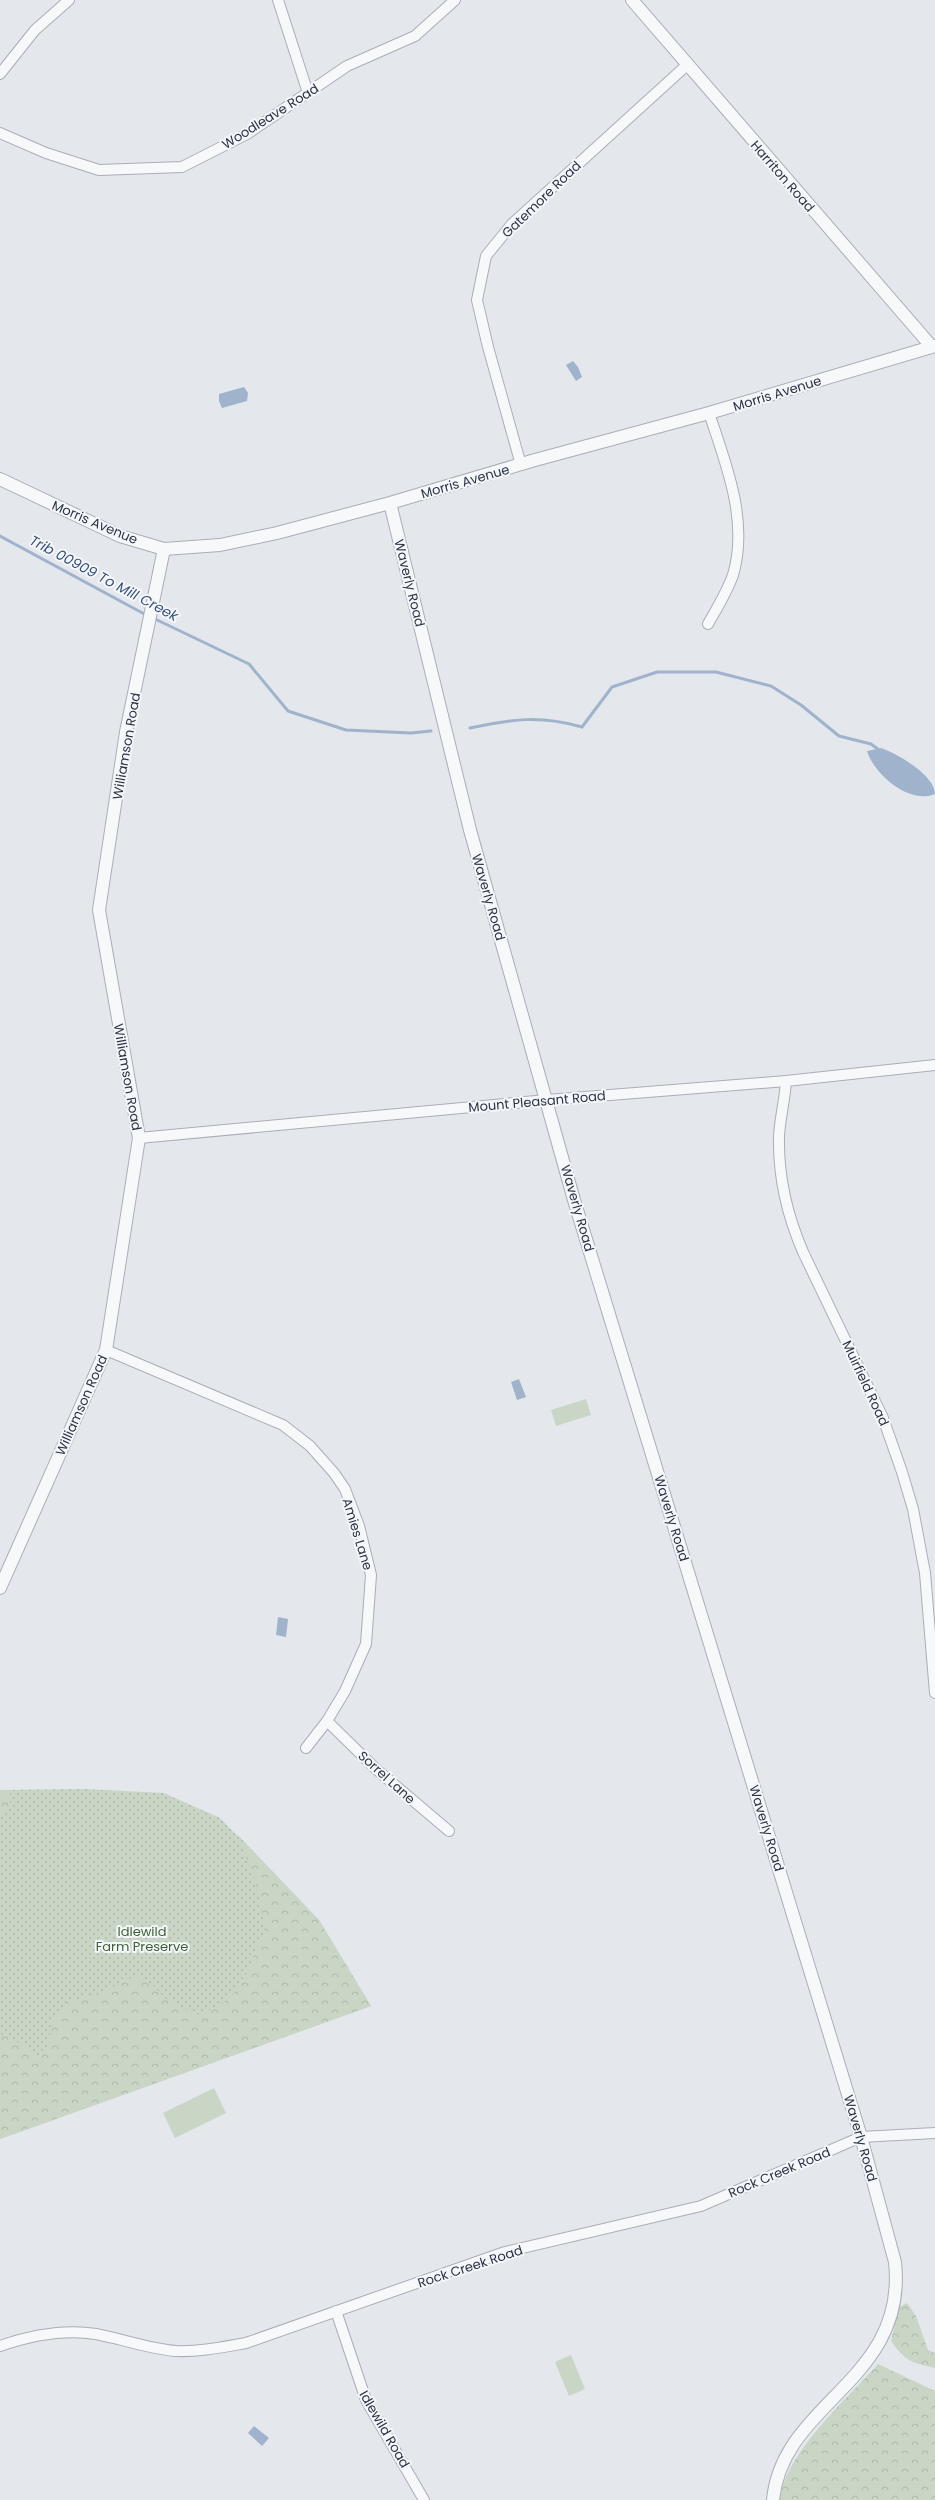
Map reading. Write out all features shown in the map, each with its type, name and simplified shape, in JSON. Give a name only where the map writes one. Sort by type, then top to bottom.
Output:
[{"type":"street","points":[[0,74],[35,30],[69,0]]},
{"type":"street","points":[[278,0],[308,93]]},
{"type":"street","name":"Woodleave Road","points":[[0,133],[46,154],[99,170],[182,167],[247,134],[347,66],[415,36],[455,0]]},
{"type":"street","name":"Harriton Road","points":[[632,0],[934,348]]},
{"type":"street","name":"Gatemore Road","points":[[521,465],[488,347],[477,300],[486,256],[512,224],[687,65]]},
{"type":"street","name":"Morris Avenue","points":[[0,479],[120,536],[164,549],[220,545],[277,533],[390,503],[934,348]]},
{"type":"street","points":[[708,624],[733,574],[737,521],[733,489],[709,413]]},
{"type":"street","name":"Waverly Road","points":[[390,503],[470,830],[576,1207],[861,2137],[895,2262],[896,2290],[891,2318],[881,2340],[865,2365],[798,2439],[779,2472],[773,2500]]},
{"type":"street","name":"Williamson Road","points":[[0,1588],[106,1350],[139,1138],[100,910],[126,732],[164,549]]},
{"type":"street","name":"Mount Pleasant Road","points":[[139,1138],[547,1100],[786,1081],[935,1065]]},
{"type":"street","name":"Muirfield Road","points":[[786,1081],[780,1136],[781,1179],[787,1206],[793,1228],[803,1252],[883,1418],[902,1472],[913,1509],[925,1573],[935,1693]]},
{"type":"street","name":"Amies Lane","points":[[106,1350],[283,1425],[310,1446],[334,1473],[345,1489],[359,1526],[371,1575],[366,1644],[345,1691],[327,1721],[306,1748]]},
{"type":"street","name":"Sorrel Lane","points":[[327,1721],[376,1769],[449,1831]]},
{"type":"street","name":"Rock Creek Road","points":[[0,2346],[20,2339],[59,2333],[94,2334],[176,2351],[210,2350],[246,2343],[505,2252],[702,2206],[861,2137],[935,2134]]},
{"type":"street","name":"Idlewild Road","points":[[336,2311],[366,2400],[424,2500]]},
{"type":"green space","points":[[586,1399],[591,1415],[556,1426],[551,1410]]},
{"type":"green space","name":"Idlewild Farm Preserve","points":[[84,1789],[164,1793],[220,1818],[319,1920],[371,2006],[0,2139],[0,1790]]},
{"type":"green space","points":[[0,1790],[10,1790],[10,1803],[0,1819]]},
{"type":"green space","points":[[237,1834],[319,1920],[371,2006],[0,2139],[0,2034],[11,2038],[42,2057],[49,2041],[52,2022],[66,2003],[111,1988],[127,1979],[139,1977],[154,1986],[166,1999],[196,2015],[209,2011],[219,2005],[236,1990],[248,1971],[264,1930],[258,1892]]},
{"type":"green space","points":[[214,2088],[226,2113],[175,2138],[163,2113]]},
{"type":"green space","points":[[907,2303],[916,2316],[928,2350],[935,2353],[935,2368],[915,2363],[905,2357],[891,2341],[899,2307]]},
{"type":"green space","points":[[571,2355],[585,2389],[569,2396],[555,2362]]},
{"type":"green space","points":[[878,2364],[935,2391],[935,2500],[780,2500],[784,2482],[793,2464],[805,2446],[835,2410]]},
{"type":"water","points":[[573,361],[578,367],[582,377],[576,381],[566,365]]},
{"type":"water","points":[[244,387],[248,393],[247,401],[222,408],[219,401],[219,394]]},
{"type":"water","points":[[881,748],[905,760],[922,772],[929,780],[935,794],[925,796],[914,795],[904,791],[885,778],[871,760],[867,751]]},
{"type":"water","points":[[519,1379],[526,1397],[517,1400],[511,1382]]},
{"type":"water","points":[[278,1617],[288,1619],[286,1637],[276,1635]]},
{"type":"water","points":[[254,2426],[269,2438],[262,2446],[248,2433]]},
{"type":"waterway","name":"Trib 00909 To Mill Creek","points":[[0,536],[148,616]]},
{"type":"waterway","name":"Trib 00909 To Mill Creek","points":[[153,618],[249,664],[288,711],[346,730],[411,733],[431,731]]},
{"type":"waterway","name":"Trib 00909 To Mill Creek","points":[[470,728],[500,722],[526,720],[553,721],[582,727],[612,687],[657,672],[716,672],[771,686],[801,705],[839,736],[871,744],[879,750]]}]
